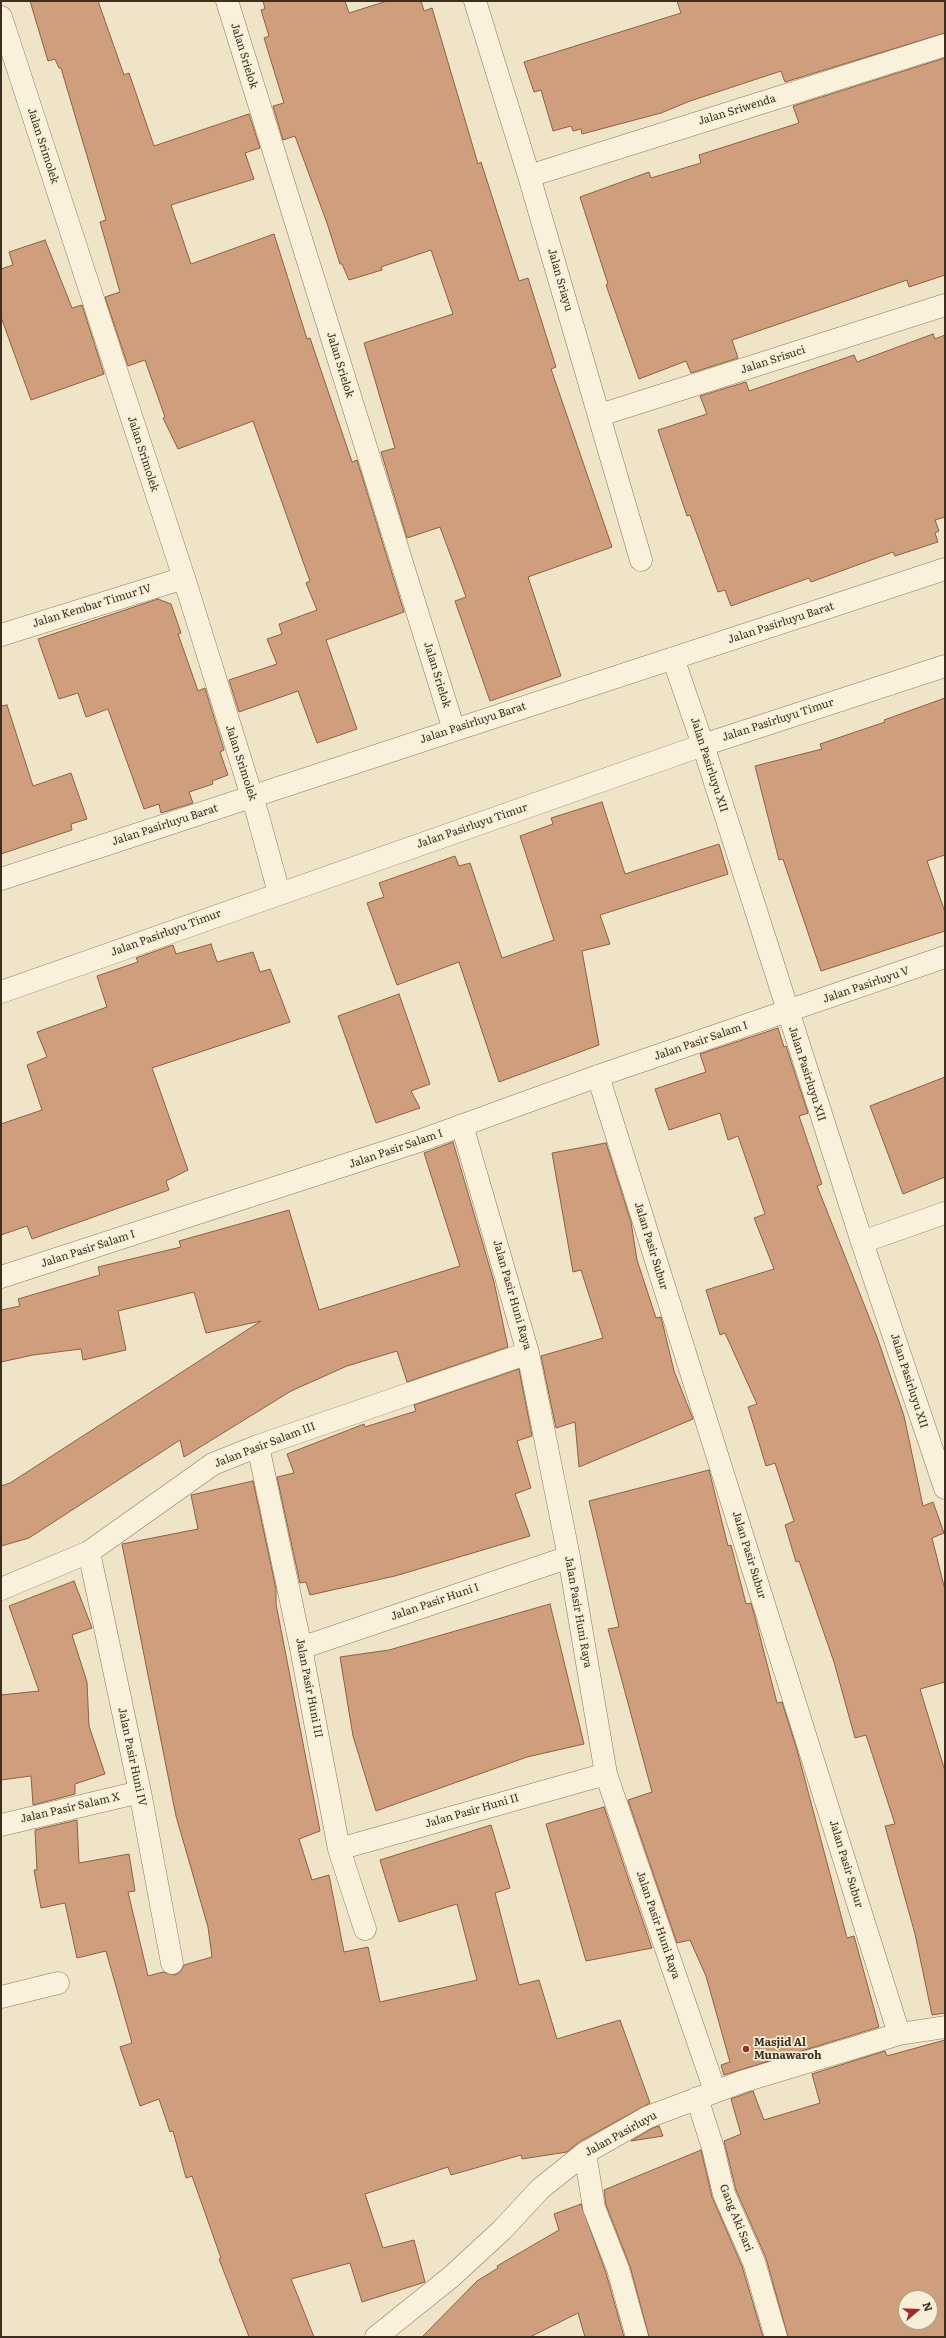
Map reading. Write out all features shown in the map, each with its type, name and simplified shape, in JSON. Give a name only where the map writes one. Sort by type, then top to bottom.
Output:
[{"type":"street","name":"Jalan Srielok","points":[[227,1],[454,730]]},
{"type":"street","name":"Jalan Sriayu","points":[[475,1],[530,176],[641,560]]},
{"type":"street","name":"Jalan Srimolek","points":[[1,17],[184,578],[255,806],[279,893]]},
{"type":"street","name":"Jalan Sriwenda","points":[[530,176],[945,45]]},
{"type":"street","name":"Jalan Srisuci","points":[[600,415],[945,305]]},
{"type":"street","name":"Jalan Pasirluyu Barat","points":[[1,879],[255,806],[454,730],[945,569]]},
{"type":"street","name":"Jalan Kembar Timur IV","points":[[1,635],[184,578]]},
{"type":"street","name":"Jalan Pasirluyu XII","points":[[673,658],[703,745],[862,1242],[943,1476]]},
{"type":"street","name":"Jalan Pasirluyu Timur","points":[[1,992],[703,745],[945,666]]},
{"type":"street","name":"Jalan Pasirluyu V","points":[[788,1012],[945,957]]},
{"type":"street","name":"Jalan Pasir Salam I","points":[[1,1277],[420,1142],[598,1076],[788,1012]]},
{"type":"street","name":"Jalan Pasir Subur","points":[[598,1076],[898,2034]]},
{"type":"street","name":"Jalan Pasir Huni Raya","points":[[462,1126],[528,1353],[569,1557],[606,1774],[706,2095]]},
{"type":"street","points":[[862,1242],[945,1213]]},
{"type":"street","name":"Jalan Pasir Salam III","points":[[1,1589],[89,1552],[213,1464],[258,1446],[528,1353]]},
{"type":"street","name":"Jalan Pasir Huni III","points":[[258,1446],[301,1648],[339,1848],[365,1929]]},
{"type":"street","name":"Jalan Pasir Huni IV","points":[[89,1552],[140,1792],[172,1963]]},
{"type":"street","name":"Jalan Pasir Huni I","points":[[301,1648],[569,1557]]},
{"type":"street","name":"Jalan Pasir Huni II","points":[[339,1848],[606,1774]]},
{"type":"street","name":"Jalan Pasir Salam X","points":[[1,1825],[140,1792]]},
{"type":"street","points":[[1,1997],[58,1983]]},
{"type":"street","name":"Jalan Pasirluyu","points":[[376,2337],[400,2329],[451,2277],[502,2230],[540,2189],[585,2153],[648,2117],[706,2095],[898,2034],[945,2027]]},
{"type":"street","name":"Gang Aki Sari","points":[[706,2095],[713,2148],[724,2194],[754,2262],[776,2337]]},
{"type":"street","points":[[585,2153],[594,2208],[618,2269],[637,2337]]},
{"type":"building","points":[[30,1],[98,1],[124,75],[129,73],[154,146],[249,114],[260,148],[245,153],[254,179],[171,205],[191,264],[274,234],[307,339],[310,338],[352,462],[357,460],[404,612],[326,640],[357,729],[317,743],[298,691],[239,712],[229,680],[277,664],[267,639],[282,634],[279,624],[317,610],[306,583],[310,581],[253,421],[178,449],[163,418],[165,417],[145,360],[128,366],[105,297],[120,292],[100,222],[106,220],[61,68],[59,68],[55,59],[48,61]]},
{"type":"building","points":[[263,1],[345,1],[349,13],[387,1],[421,1],[424,11],[432,8],[478,164],[481,162],[519,281],[528,278],[556,367],[551,369],[612,547],[528,577],[561,676],[490,701],[455,601],[466,597],[440,527],[407,538],[381,452],[395,448],[364,343],[453,314],[431,250],[381,267],[382,270],[349,280],[342,264],[340,264],[327,223],[295,136],[283,140],[273,106],[284,103],[264,38],[269,36],[261,10],[265,9]]},
{"type":"building","points":[[677,1],[945,1],[945,33],[785,82],[781,71],[690,101],[661,113],[582,134],[581,129],[573,131],[571,126],[553,131],[541,90],[534,92],[524,62],[681,13]]},
{"type":"building","points":[[945,58],[945,275],[909,287],[907,280],[732,340],[738,358],[691,373],[686,361],[639,379],[606,285],[608,284],[580,197],[649,172],[651,178],[701,163],[699,155],[799,123],[793,106]]},
{"type":"building","points":[[45,240],[72,308],[82,305],[104,374],[31,400],[1,317],[1,269],[13,265],[9,252]]},
{"type":"building","points":[[933,334],[935,339],[945,335],[945,517],[935,520],[939,531],[935,533],[938,542],[895,556],[893,552],[811,582],[809,578],[731,606],[725,590],[718,592],[690,515],[687,516],[658,430],[707,414],[700,396],[746,382],[749,391],[854,355],[857,362]]},
{"type":"building","points":[[158,599],[171,604],[181,633],[178,634],[198,691],[205,688],[224,750],[220,752],[228,775],[212,781],[213,784],[189,792],[193,803],[161,813],[159,804],[144,809],[108,709],[86,717],[78,693],[59,699],[38,639]]},
{"type":"building","points":[[945,698],[945,855],[927,861],[945,912],[945,931],[821,971],[783,859],[779,860],[755,766],[822,749],[820,744],[885,722],[884,720]]},
{"type":"building","points":[[7,705],[33,786],[71,773],[87,819],[71,824],[72,830],[1,854],[1,706]]},
{"type":"building","points":[[602,802],[625,874],[719,844],[728,874],[600,915],[610,944],[582,951],[599,1045],[499,1082],[459,962],[397,985],[367,903],[384,897],[379,883],[455,856],[459,866],[470,863],[502,958],[554,940],[520,836],[553,824],[551,818]]},
{"type":"building","points":[[211,944],[217,962],[253,952],[260,972],[270,969],[290,1022],[152,1068],[188,1170],[166,1181],[169,1190],[32,1239],[27,1226],[1,1235],[1,1124],[42,1110],[27,1065],[47,1057],[37,1032],[107,1007],[97,976],[138,962],[136,958],[173,945],[176,954]]},
{"type":"building","points":[[399,994],[430,1084],[411,1091],[420,1108],[376,1123],[338,1016]]},
{"type":"building","points":[[778,1028],[784,1047],[786,1046],[808,1113],[799,1116],[822,1184],[817,1186],[877,1337],[904,1416],[923,1506],[933,1502],[944,1533],[932,1538],[945,1590],[945,1682],[920,1689],[945,1771],[945,2013],[932,2015],[915,1934],[885,1826],[895,1824],[866,1735],[855,1738],[834,1662],[799,1561],[796,1562],[785,1525],[794,1521],[775,1463],[766,1466],[748,1407],[757,1404],[725,1333],[720,1335],[706,1290],[774,1269],[754,1218],[765,1214],[738,1136],[728,1140],[720,1113],[669,1130],[655,1089],[706,1072],[700,1054]]},
{"type":"building","points":[[945,1077],[945,1177],[903,1194],[870,1106]]},
{"type":"building","points":[[453,1142],[494,1282],[508,1347],[407,1382],[397,1351],[347,1366],[291,1391],[184,1457],[180,1440],[29,1538],[1,1546],[1,1486],[10,1483],[261,1321],[206,1333],[194,1292],[118,1311],[126,1350],[83,1360],[81,1349],[33,1355],[1,1362],[1,1310],[20,1306],[18,1299],[100,1275],[98,1267],[181,1247],[179,1241],[289,1210],[319,1310],[460,1266],[424,1153]]},
{"type":"building","points":[[606,1143],[631,1222],[637,1260],[656,1318],[661,1317],[674,1371],[693,1419],[579,1467],[575,1422],[556,1428],[541,1356],[603,1338],[581,1270],[573,1272],[552,1153]]},
{"type":"building","points":[[519,1369],[532,1436],[517,1441],[531,1488],[515,1494],[530,1536],[395,1576],[310,1595],[306,1582],[300,1583],[277,1477],[294,1473],[287,1454],[364,1424],[365,1427],[416,1411],[414,1405]]},
{"type":"building","points":[[709,1470],[728,1546],[731,1545],[746,1604],[751,1603],[777,1703],[782,1702],[797,1750],[847,1938],[854,1936],[879,2027],[724,2075],[721,2065],[730,2062],[706,1976],[690,1940],[677,1943],[628,1800],[652,1792],[608,1629],[619,1627],[589,1501]]},
{"type":"building","points":[[253,1481],[276,1589],[276,1604],[320,1831],[299,1839],[312,1880],[329,1875],[344,1952],[368,1947],[380,2002],[477,1980],[457,1904],[399,1922],[380,1860],[491,1825],[510,1888],[495,1893],[519,1985],[539,1980],[557,2039],[620,2020],[650,2103],[579,2142],[567,2152],[522,2159],[521,2155],[451,2175],[448,2167],[365,2194],[383,2248],[414,2240],[425,2282],[362,2302],[350,2263],[291,2279],[314,2337],[249,2337],[219,2259],[221,2258],[192,2176],[186,2178],[173,2131],[170,2132],[159,2099],[140,2106],[120,2047],[132,2043],[106,1951],[77,1958],[65,1903],[41,1908],[34,1870],[37,1870],[35,1830],[77,1820],[79,1863],[129,1854],[135,1891],[128,1892],[148,1976],[163,1972],[175,1975],[180,1972],[184,1965],[212,1957],[208,1927],[176,1816],[122,1544],[198,1529],[191,1495]]},
{"type":"building","points":[[74,1581],[92,1628],[72,1635],[87,1682],[89,1726],[105,1774],[75,1784],[75,1794],[33,1805],[31,1776],[1,1780],[1,1695],[39,1691],[9,1606]]},
{"type":"building","points":[[550,1604],[584,1744],[527,1757],[376,1811],[353,1736],[340,1657],[389,1650]]},
{"type":"building","points":[[604,1807],[652,1948],[586,1961],[546,1824]]},
{"type":"building","points":[[945,2040],[945,2337],[788,2337],[766,2258],[736,2190],[724,2141],[741,2134],[731,2099],[753,2091],[764,2120],[820,2103],[812,2074],[885,2051],[887,2056]]},
{"type":"building","points":[[659,2126],[663,2136],[631,2141],[653,2128]]},
{"type":"building","points":[[701,2150],[712,2197],[742,2266],[763,2337],[649,2337],[630,2266],[606,2205],[604,2190]]},
{"type":"building","points":[[581,2204],[606,2273],[624,2337],[585,2337],[578,2313],[530,2337],[422,2337],[477,2281],[498,2268],[497,2266],[559,2230],[554,2214]]},
{"type":"place","name":"Masjid Al Munawaroh","points":[[746,2049]]}]
